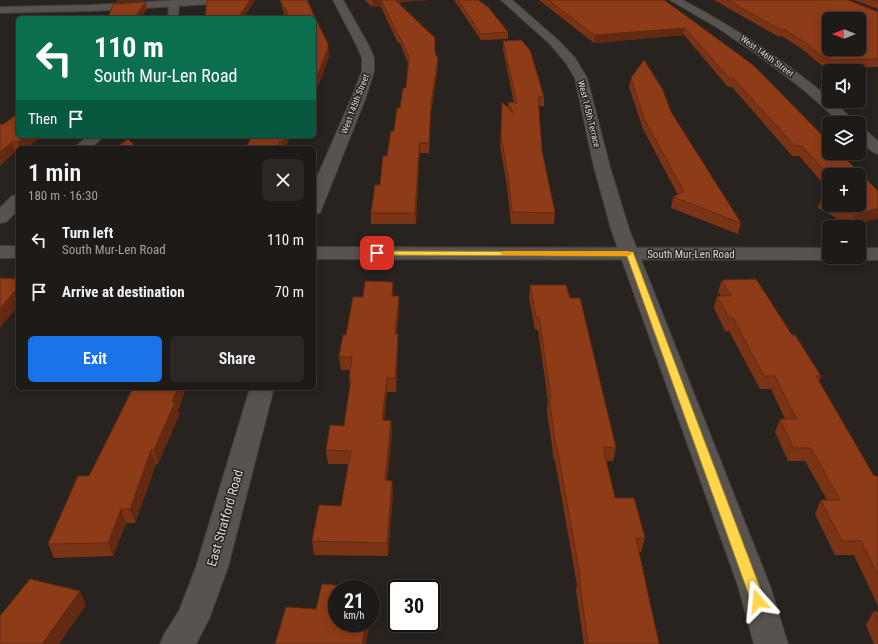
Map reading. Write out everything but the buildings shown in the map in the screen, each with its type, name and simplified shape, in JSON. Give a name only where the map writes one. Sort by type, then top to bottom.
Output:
[{"type":"street","points":[[1,10],[93,8],[229,0]]},
{"type":"street","name":"West 145th Street","points":[[316,203],[322,185],[360,97],[368,71],[368,58],[363,46],[338,0]]},
{"type":"street","name":"West 145th Terrace","points":[[506,0],[554,42],[571,60],[581,78],[602,167],[620,229],[754,586],[771,644]]},
{"type":"street","name":"West 146th Street","points":[[676,0],[752,44],[820,96],[842,116]]},
{"type":"street","points":[[173,16],[174,3]]},
{"type":"street","points":[[84,146],[94,138]]},
{"type":"street","points":[[866,138],[878,149]]},
{"type":"street","points":[[0,218],[16,202]]},
{"type":"street","points":[[0,252],[16,252]]},
{"type":"street","name":"South Mur-Len Road","points":[[316,253],[822,254]]},
{"type":"street","points":[[866,254],[878,254]]},
{"type":"street","name":"East Stratford Road","points":[[177,644],[192,618],[212,567],[261,390]]},
{"type":"slow traffic","points":[[504,254],[628,254]]},
{"type":"route","points":[[377,253],[630,254],[754,586],[758,601]]}]
